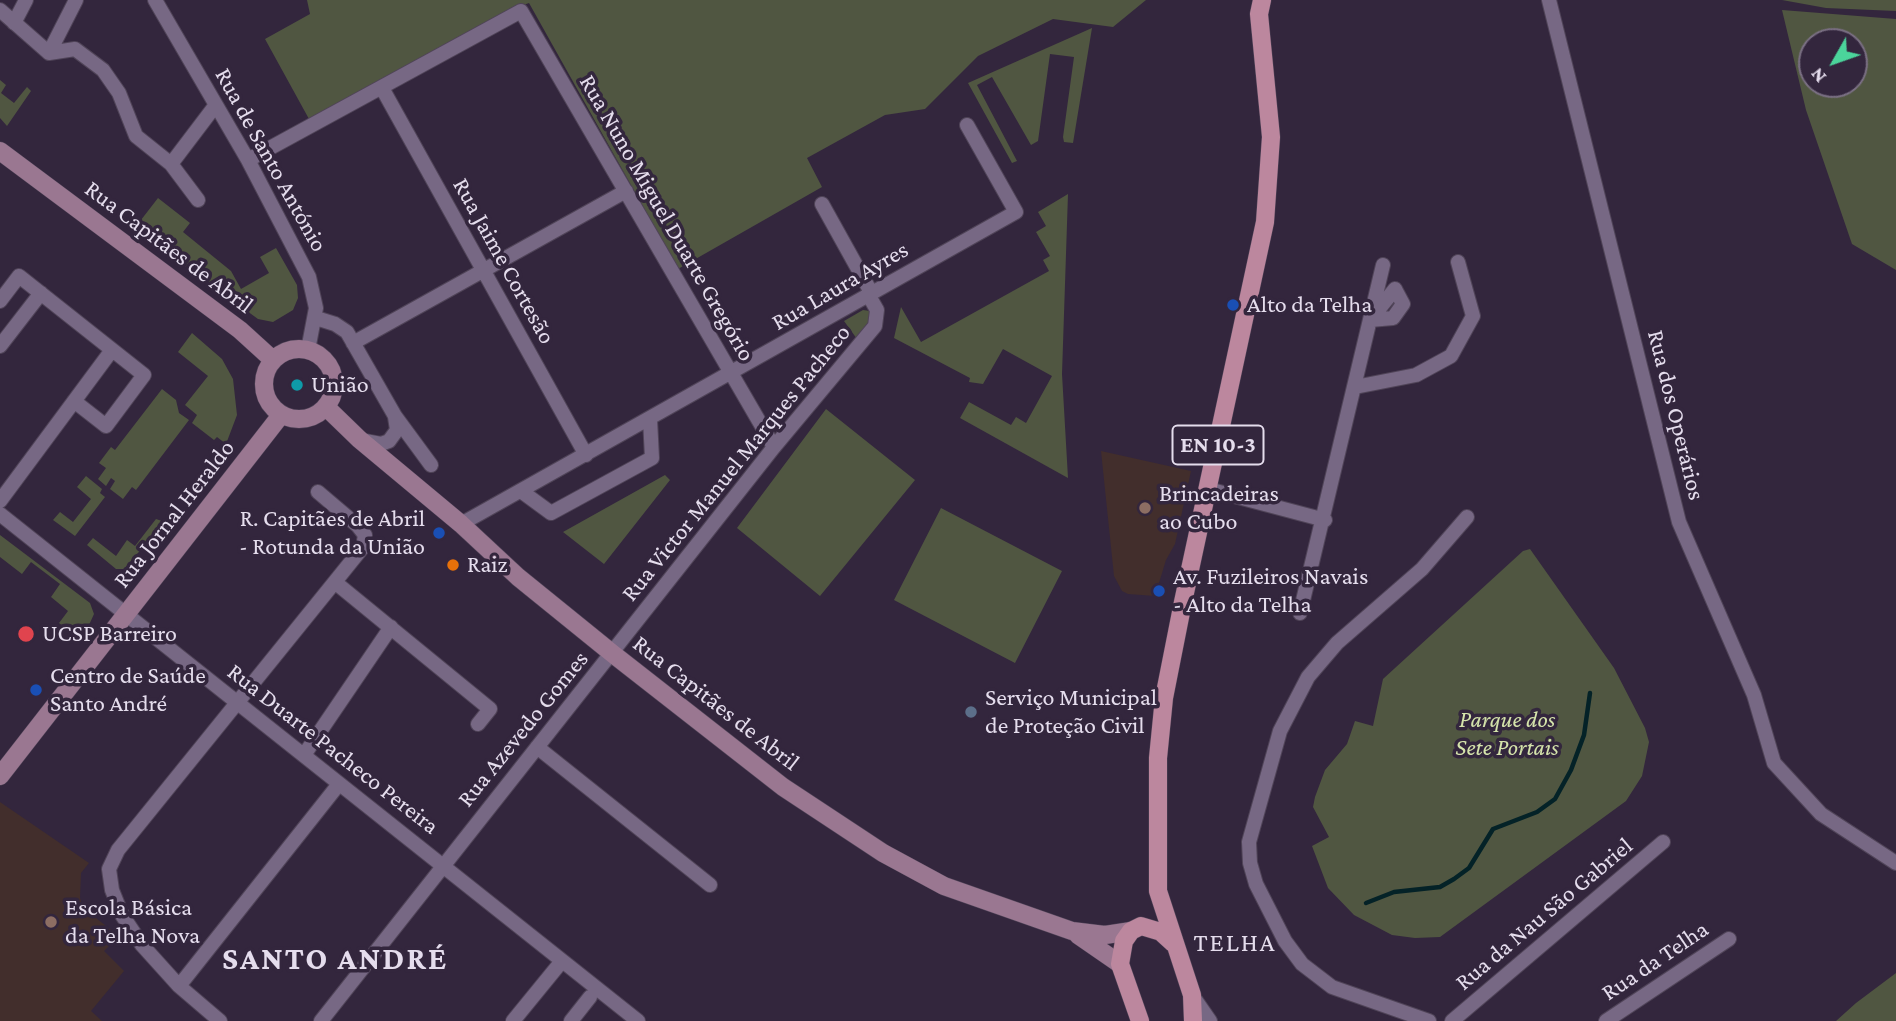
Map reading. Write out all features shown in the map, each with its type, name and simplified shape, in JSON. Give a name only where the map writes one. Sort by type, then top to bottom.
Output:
[{"type":"main road","name":"EN 10-3","points":[[1193,1021],[1192,995],[1158,891],[1158,758],[1164,698],[1265,222],[1271,138],[1259,14],[1262,0]]},
{"type":"main road","name":"Rua Capitães de Abril","points":[[0,138],[34,176]]},
{"type":"main road","name":"Rua Capitães de Abril","points":[[0,151],[240,330],[273,360]]},
{"type":"main road","points":[[289,350],[308,350],[317,354],[331,369],[334,388],[326,407],[310,418],[290,419],[281,415],[265,394],[264,376],[273,360],[289,350]]},
{"type":"main road","name":"Rua Capitães de Abril","points":[[326,407],[518,577],[613,654],[783,786],[883,853],[944,886],[1072,931],[1105,935],[1136,928]]},
{"type":"main road","name":"Rua Jornal Heraldo","points":[[0,776],[281,415]]},
{"type":"main road","name":"EN 10-3","points":[[1120,964],[1120,953],[1158,891]]},
{"type":"main road","points":[[1136,928],[1151,927],[1173,943]]},
{"type":"main road","points":[[1072,931],[1120,964],[1140,1021]]},
{"type":"street","points":[[14,23],[26,0]]},
{"type":"street","points":[[49,53],[76,0]]},
{"type":"street","name":"Rua de Santo António","points":[[155,0],[248,160],[309,277],[315,296],[316,318],[308,350]]},
{"type":"street","name":"Rua dos Operários","points":[[1549,0],[1679,522],[1754,695],[1774,763],[1821,814],[1896,863]]},
{"type":"street","points":[[0,10],[49,53],[75,49],[103,70],[119,93],[136,136],[171,163],[198,200]]},
{"type":"street","name":"Rua Nuno Miguel Duarte Gregório","points":[[382,88],[521,11],[774,447]]},
{"type":"street","points":[[248,160],[382,88]]},
{"type":"street","name":"Rua Jaime Cortesão","points":[[382,88],[586,455]]},
{"type":"street","points":[[171,163],[215,106]]},
{"type":"street","name":"Rua Laura Ayres","points":[[461,524],[1016,212],[967,125]]},
{"type":"street","points":[[353,343],[626,191]]},
{"type":"street","points":[[822,204],[871,295]]},
{"type":"street","points":[[1355,387],[1416,375],[1451,356],[1473,316],[1458,262]]},
{"type":"street","points":[[1300,613],[1325,520],[1383,265]]},
{"type":"street","points":[[0,301],[19,276],[144,375],[106,426],[74,401]]},
{"type":"street","points":[[0,346],[41,293]]},
{"type":"street","name":"Rua Victor Manuel Marques Pacheco","points":[[613,654],[774,447],[875,326],[877,310],[871,295]]},
{"type":"street","points":[[316,318],[341,327],[395,416],[430,465]]},
{"type":"street","points":[[0,501],[112,350]]},
{"type":"street","points":[[359,439],[381,444],[389,441],[397,430],[395,416]]},
{"type":"street","points":[[521,491],[551,513],[652,458],[650,419]]},
{"type":"street","points":[[1208,489],[1325,520]]},
{"type":"street","points":[[220,1021],[179,986],[142,945],[122,915],[112,890],[110,869],[118,850],[363,547],[365,535],[318,492]]},
{"type":"street","name":"Rua Duarte Pacheco Pereira","points":[[0,514],[638,1021]]},
{"type":"street","points":[[1427,1021],[1332,987],[1302,964],[1285,941],[1256,884],[1250,863],[1250,842],[1280,730],[1308,677],[1337,643],[1422,569],[1467,517]]},
{"type":"street","points":[[335,583],[490,709],[478,724]]},
{"type":"street","points":[[304,755],[391,627]]},
{"type":"street","name":"Rua Azevedo Gomes","points":[[321,1021],[613,654]]},
{"type":"street","points":[[537,747],[710,885]]},
{"type":"street","points":[[179,986],[339,784]]},
{"type":"street","name":"Rua da Nau São Gabriel","points":[[1453,1021],[1663,842]]},
{"type":"street","name":"Rua da Telha","points":[[1606,1021],[1729,939]]},
{"type":"street","points":[[513,1021],[562,961]]},
{"type":"street","points":[[1192,995],[1210,1021]]},
{"type":"street","points":[[571,1021],[590,997]]},
{"type":"shaded area","name":"Brincadeiras ao Cubo","points":[[1101,451],[1191,471],[1175,544],[1166,560],[1155,596],[1128,594],[1122,591],[1114,576]]},
{"type":"shaded area","name":"Escola Básica da Telha Nova","points":[[0,802],[89,863],[81,873],[80,898],[83,908],[119,936],[104,951],[124,971],[91,1011],[102,1021],[0,1021]]},
{"type":"green space","points":[[307,0],[1146,0],[1113,27],[1053,19],[978,56],[925,109],[885,115],[807,158],[822,187],[678,269],[529,3],[510,10],[309,119],[265,39],[310,14]]},
{"type":"green space","points":[[1782,0],[1896,0],[1896,11],[1826,8]]},
{"type":"green space","points":[[1782,10],[1896,19],[1896,270],[1852,244],[1803,98],[1868,98],[1868,28],[1798,28],[1798,77]]},
{"type":"green space","points":[[1092,28],[1073,143],[1064,142],[1063,137],[1074,57],[1050,54],[1038,141],[1031,145],[992,77],[977,85],[1017,161],[1012,163],[968,83]]},
{"type":"green space","points":[[0,80],[6,85],[1,93],[14,103],[27,87],[31,91],[7,126],[0,118]]},
{"type":"green space","points":[[1068,194],[1062,374],[1068,478],[960,418],[969,402],[1011,425],[1016,417],[1026,423],[1052,376],[1003,349],[983,384],[969,382],[970,378],[894,338],[901,307],[921,342],[1049,271],[1043,260],[1050,256],[1036,232],[1046,226],[1038,212]]},
{"type":"green space","points":[[158,198],[190,223],[183,232],[231,271],[241,289],[269,273],[260,257],[276,248],[297,285],[298,298],[293,310],[273,322],[258,319],[134,229]]},
{"type":"green space","points":[[863,310],[870,311],[871,320],[857,339],[844,321]]},
{"type":"green space","points":[[192,333],[222,359],[233,379],[237,415],[226,444],[217,437],[214,440],[192,423],[197,415],[185,405],[208,376],[178,352]]},
{"type":"green space","points":[[162,389],[176,400],[179,413],[189,420],[136,490],[132,487],[123,499],[110,489],[115,481],[111,478],[106,486],[98,479],[106,468],[99,463],[111,447],[115,450]]},
{"type":"green space","points":[[826,409],[915,480],[820,596],[737,528]]},
{"type":"green space","points":[[665,475],[670,480],[604,564],[563,532]]},
{"type":"green space","points":[[86,476],[102,489],[100,493],[105,497],[75,536],[53,520],[60,512],[73,522],[91,499],[77,487]]},
{"type":"green space","points":[[941,508],[1062,571],[1015,663],[894,600]]},
{"type":"green space","points":[[156,519],[165,522],[124,569],[116,569],[87,545],[93,538],[116,556],[127,540],[135,546]]},
{"type":"green space","points":[[0,535],[90,603],[94,614],[89,625],[68,630],[59,623],[68,611],[51,597],[60,584],[31,562],[22,574],[0,557]]},
{"type":"green space","name":"Parque dos Sete Portais","points":[[1530,549],[1614,668],[1645,728],[1649,742],[1642,776],[1626,801],[1440,937],[1392,935],[1354,915],[1328,888],[1312,846],[1329,837],[1313,807],[1315,797],[1325,770],[1347,744],[1355,721],[1373,726],[1383,679],[1523,551]]},
{"type":"green space","points":[[1896,973],[1896,1021],[1836,1021],[1856,1003]]},
{"type":"waterway","points":[[1366,903],[1394,892],[1440,887],[1469,868],[1493,829],[1537,812],[1555,799],[1571,770],[1584,735],[1590,693]]},
{"type":"place","name":"Alto da Telha","points":[[1233,305]]},
{"type":"place","name":"União","points":[[297,385]]},
{"type":"place","name":"Brincadeiras ao Cubo","points":[[1145,508]]},
{"type":"place","name":"R. Capitães de Abril - Rotunda da União","points":[[439,533]]},
{"type":"place","name":"Raiz","points":[[453,565]]},
{"type":"place","name":"Av. Fuzileiros Navais - Alto da Telha","points":[[1159,591]]},
{"type":"place","name":"UCSP Barreiro","points":[[26,634]]},
{"type":"place","name":"Centro de Saúde Santo André","points":[[36,690]]},
{"type":"place","name":"Serviço Municipal de Proteção Civil","points":[[971,712]]},
{"type":"place","name":"Escola Básica da Telha Nova","points":[[51,922]]},
{"type":"district","name":"TELHA","points":[[1235,943]]},
{"type":"district","name":"SANTO ANDRÉ","points":[[335,959]]}]
